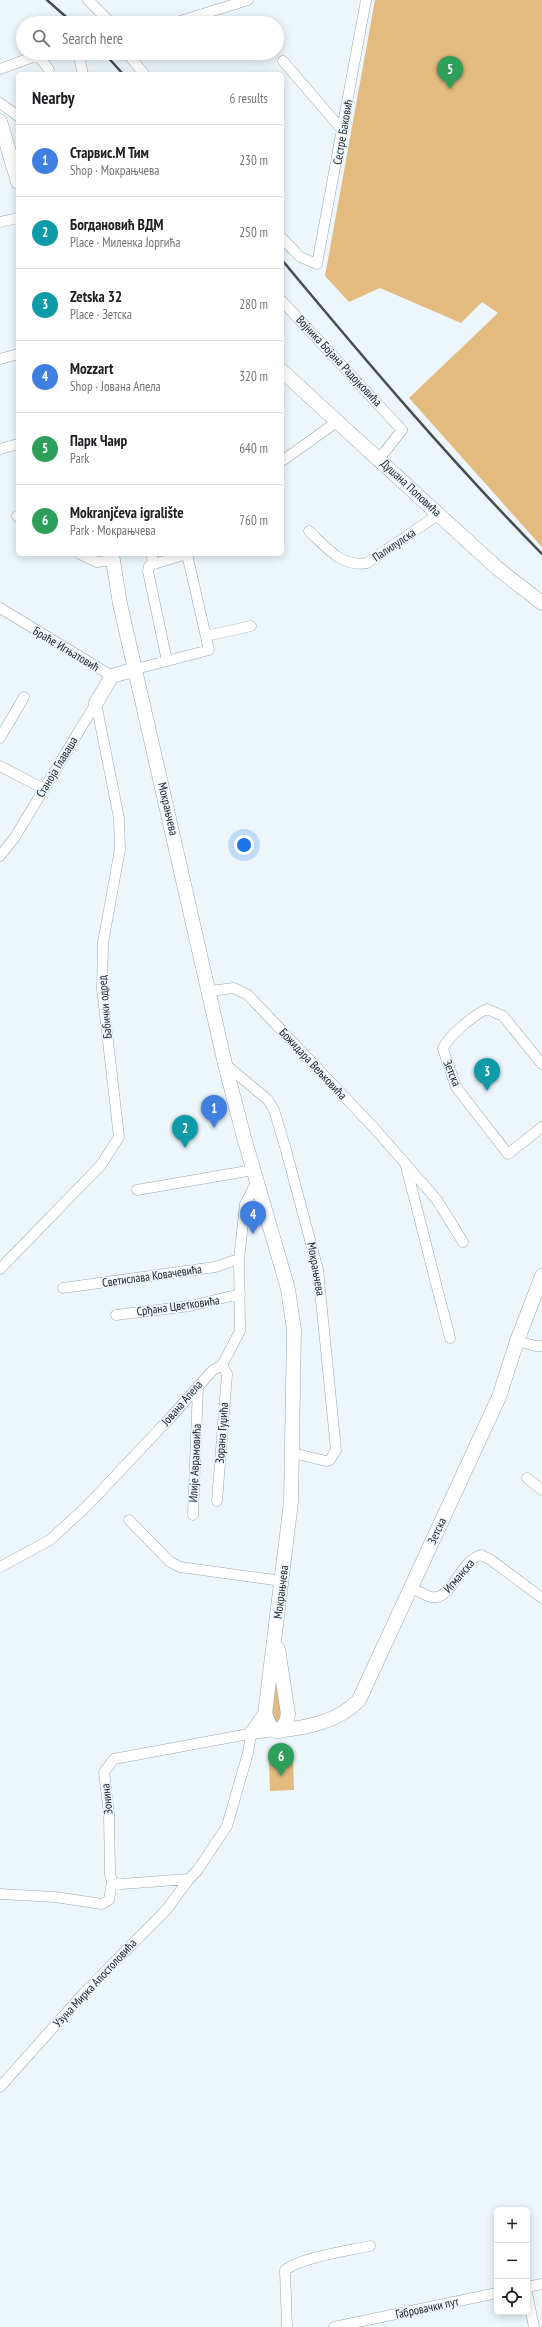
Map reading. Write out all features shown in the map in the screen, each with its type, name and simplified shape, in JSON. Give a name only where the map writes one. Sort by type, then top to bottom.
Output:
[{"type":"street","points":[[88,0],[104,16]]},
{"type":"street","points":[[197,16],[248,0]]},
{"type":"street","name":"Сестре Баковић","points":[[284,240],[300,257],[317,264],[343,131],[366,0]]},
{"type":"street","points":[[0,69],[23,60]]},
{"type":"street","points":[[42,60],[49,70]]},
{"type":"street","points":[[80,60],[83,72]]},
{"type":"street","points":[[133,60],[142,72]]},
{"type":"street","points":[[283,61],[343,131]]},
{"type":"street","points":[[0,103],[16,115]]},
{"type":"street","points":[[0,121],[16,175]]},
{"type":"street","points":[[0,222],[16,218]]},
{"type":"street","name":"Војника Бојана Радојковића","points":[[284,303],[402,430],[379,459]]},
{"type":"street","points":[[0,360],[16,355]]},
{"type":"street","name":"Душана Поповића","points":[[284,373],[497,568],[542,603]]},
{"type":"street","points":[[284,460],[338,421]]},
{"type":"street","points":[[0,450],[16,445]]},
{"type":"street","name":"Палилулска","points":[[310,531],[345,562],[357,565],[367,563],[439,514]]},
{"type":"street","points":[[84,556],[97,562],[112,557]]},
{"type":"street","points":[[167,661],[148,571],[152,559],[172,556]]},
{"type":"street","points":[[136,669],[209,650],[186,556]]},
{"type":"street","name":"Мокрањчева","points":[[112,557],[120,604],[210,991],[225,1064],[255,1176],[288,1289],[293,1323],[293,1453],[291,1502],[276,1635],[265,1714]]},
{"type":"street","name":"Браће Игњатовић","points":[[0,608],[112,676],[136,669]]},
{"type":"street","points":[[206,636],[251,626]]},
{"type":"street","name":"Станоја Главаша","points":[[0,856],[44,790],[112,676]]},
{"type":"street","points":[[0,738],[24,697]]},
{"type":"street","name":"Бабички одред","points":[[0,1269],[101,1165],[119,1137],[103,996],[101,965],[103,943],[120,849],[119,818],[96,703]]},
{"type":"street","points":[[0,766],[44,790]]},
{"type":"street","name":"Божидара Вељковића","points":[[210,991],[234,988],[248,995],[376,1130],[406,1164],[437,1200],[463,1242]]},
{"type":"street","name":"Зетска","points":[[542,1064],[503,1016],[495,1011],[487,1009],[480,1012],[448,1039],[443,1049],[456,1087],[508,1154],[542,1127]]},
{"type":"street","name":"Мокрањчева","points":[[225,1064],[261,1092],[274,1110],[311,1236],[318,1270],[336,1450],[330,1460],[326,1461],[293,1453]]},
{"type":"street","name":"Божидара Вељковића","points":[[406,1164],[450,1338]]},
{"type":"street","points":[[137,1190],[255,1176]]},
{"type":"street","name":"Јована Апела","points":[[0,1567],[50,1540],[87,1506],[212,1370],[222,1365],[240,1331],[239,1259],[246,1204],[255,1176]]},
{"type":"street","name":"Светислава Ковачевића","points":[[63,1288],[216,1267],[239,1259]]},
{"type":"street","name":"Зетска","points":[[278,1731],[323,1722],[345,1712],[359,1700],[499,1397],[517,1341],[542,1276]]},
{"type":"street","name":"Срђана Цветковића","points":[[116,1315],[190,1306],[240,1294]]},
{"type":"street","points":[[517,1341],[542,1346]]},
{"type":"street","name":"Зорана Гуџића","points":[[218,1501],[227,1374],[222,1365]]},
{"type":"street","name":"Илије Аврамовића","points":[[193,1514],[198,1387]]},
{"type":"street","points":[[527,1478],[542,1490]]},
{"type":"street","points":[[128,1520],[162,1555],[170,1562],[180,1567],[282,1581]]},
{"type":"street","name":"Игманска","points":[[412,1588],[431,1596],[441,1596],[450,1589],[469,1560],[481,1556],[491,1560],[542,1598]]},
{"type":"street","name":"Мокрањчева","points":[[276,1635],[288,1705],[288,1719],[278,1731]]},
{"type":"street","points":[[288,1705],[300,1717],[323,1722]]},
{"type":"street","points":[[265,1714],[270,1726],[278,1731]]},
{"type":"street","points":[[112,1882],[121,1884],[189,1879],[197,1871],[227,1826],[248,1753],[251,1734],[265,1714]]},
{"type":"street","name":"Зонина","points":[[0,1894],[55,1898],[102,1904],[109,1900],[112,1882],[110,1874],[109,1814],[104,1772],[108,1764],[122,1756],[151,1754],[251,1734],[278,1731]]},
{"type":"street","name":"Узуна Мирка Апостоловића","points":[[0,2087],[84,1993],[167,1909],[189,1879]]},
{"type":"street","points":[[287,2327],[285,2270],[292,2265],[370,2246]]},
{"type":"street","points":[[530,2286],[542,2284]]},
{"type":"street","name":"Габровачки пут","points":[[334,2327],[494,2294]]},
{"type":"street","points":[[530,2308],[534,2327]]},
{"type":"shaded area","points":[[375,0],[542,0],[542,547],[409,398],[498,313],[482,302],[461,323],[380,288],[349,302],[325,276]]},
{"type":"shaded area","points":[[276,1667],[285,1713],[279,1724],[274,1722],[270,1715]]},
{"type":"shaded area","points":[[293,1760],[294,1790],[270,1791],[269,1761]]},
{"type":"railway","points":[[47,0],[65,16]]},
{"type":"railway","points":[[110,60],[121,72]]},
{"type":"railway","points":[[284,262],[409,410],[474,483],[542,554]]},
{"type":"place","name":"Парк Чаир","points":[[450,89]]},
{"type":"place","name":"Zetska 32","points":[[487,1091]]},
{"type":"place","name":"Старвис.М Тим","points":[[214,1128]]},
{"type":"place","name":"Богдановић ВДМ","points":[[185,1148]]},
{"type":"place","name":"Mozzart","points":[[253,1234]]},
{"type":"place","name":"Mokranjčeva igralište","points":[[281,1776]]}]
